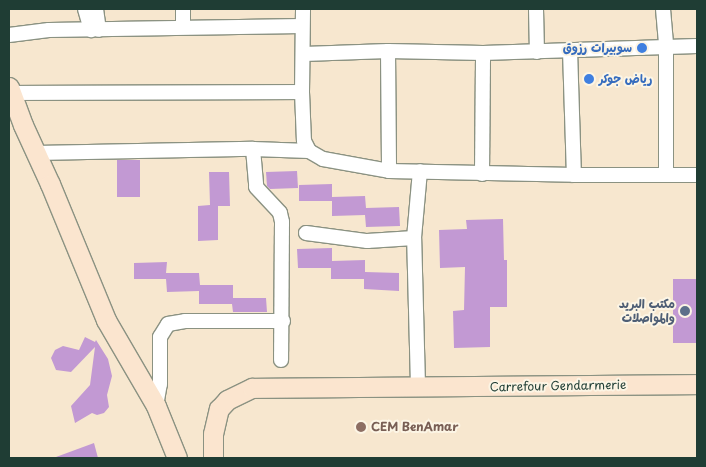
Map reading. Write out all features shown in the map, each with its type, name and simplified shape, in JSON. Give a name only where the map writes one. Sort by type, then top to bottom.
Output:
[{"type":"street","points":[[85,9],[95,30]]},
{"type":"street","points":[[95,30],[96,9]]},
{"type":"street","points":[[183,9],[183,27]]},
{"type":"street","points":[[303,9],[304,54],[302,92],[304,142],[309,151],[322,159],[389,171],[574,176],[697,175]]},
{"type":"street","points":[[536,9],[537,52]]},
{"type":"street","points":[[663,9],[666,47],[666,175]]},
{"type":"street","points":[[9,35],[49,30],[302,26]]},
{"type":"street","points":[[304,54],[388,51],[537,52],[697,46]]},
{"type":"street","points":[[570,50],[574,176]]},
{"type":"street","points":[[388,51],[389,171]]},
{"type":"street","points":[[482,174],[483,53]]},
{"type":"street","points":[[177,458],[156,406],[106,320],[10,90],[302,92]]},
{"type":"street","points":[[36,153],[253,149],[309,151]]},
{"type":"street","points":[[253,149],[256,187],[280,213],[282,222],[283,321],[281,360]]},
{"type":"street","points":[[418,386],[414,238],[420,171]]},
{"type":"street","points":[[306,233],[367,241],[414,238]]},
{"type":"street","points":[[156,406],[160,384],[160,337],[168,324],[185,322],[283,321]]},
{"type":"street","name":"Carrefour Gendarmerie","points":[[213,458],[213,434],[219,409],[227,400],[240,392],[264,387],[697,384]]},
{"type":"building","points":[[117,160],[140,160],[140,197],[117,197]]},
{"type":"building","points":[[297,171],[298,188],[270,189],[267,186],[266,172]]},
{"type":"building","points":[[209,172],[229,172],[230,206],[218,206],[218,240],[198,241],[198,206],[210,205]]},
{"type":"building","points":[[332,184],[332,197],[365,196],[366,208],[399,207],[400,226],[366,227],[365,215],[332,216],[332,201],[299,201],[299,185]]},
{"type":"building","points":[[503,219],[504,260],[507,260],[507,307],[490,307],[490,347],[454,348],[453,311],[464,310],[465,267],[440,268],[439,230],[467,229],[466,220]]},
{"type":"building","points":[[332,248],[332,261],[365,260],[365,272],[399,273],[399,291],[364,289],[364,279],[331,279],[331,268],[298,268],[297,249]]},
{"type":"building","points":[[167,262],[166,273],[199,273],[200,285],[233,285],[233,298],[266,298],[267,312],[233,312],[232,304],[199,304],[199,291],[167,292],[166,279],[134,279],[134,263]]},
{"type":"building","name":"مكتب البريد والمواصلات","points":[[673,279],[697,279],[697,343],[673,343]]},
{"type":"building","points":[[85,337],[95,342],[96,340],[108,359],[112,376],[107,395],[109,407],[104,413],[97,415],[92,413],[75,423],[71,406],[90,385],[95,347],[71,372],[56,370],[51,358],[55,350],[63,346],[79,350]]},
{"type":"building","points":[[94,443],[98,458],[56,458],[56,457]]},
{"type":"place","name":"سوبيرات رزوق","points":[[642,48]]},
{"type":"place","name":"رياض جوكر","points":[[589,79]]},
{"type":"place","name":"مكتب البريد والمواصلات","points":[[685,311]]},
{"type":"place","name":"CEM BenAmar","points":[[361,427]]}]
